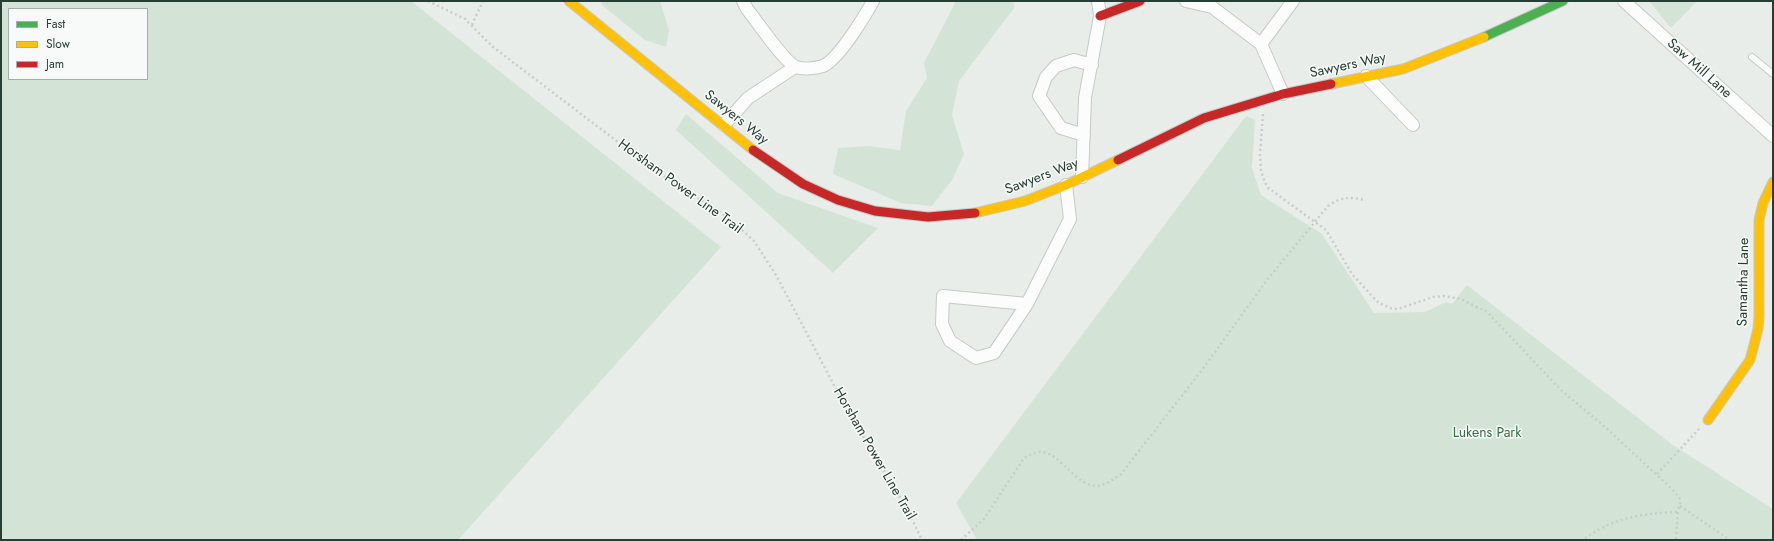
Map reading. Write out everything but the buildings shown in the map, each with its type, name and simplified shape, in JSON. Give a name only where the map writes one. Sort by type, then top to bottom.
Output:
[{"type":"street","name":"Sawyers Way","points":[[569,1],[724,124],[762,157],[803,184],[838,200],[875,211],[928,217],[981,213],[1025,201],[1066,185],[1204,118],[1283,94],[1403,69],[1465,46],[1564,1]]},
{"type":"street","points":[[744,1],[747,8],[783,55],[795,67]]},
{"type":"street","points":[[724,124],[748,98],[795,67],[808,68],[824,66],[836,56],[866,15],[873,1]]},
{"type":"street","points":[[1082,177],[1085,98],[1100,16],[1098,1]]},
{"type":"street","points":[[1100,16],[1140,1]]},
{"type":"street","points":[[1186,1],[1213,4],[1261,44],[1283,94]]},
{"type":"street","points":[[1261,44],[1294,1]]},
{"type":"street","name":"Saw Mill Lane","points":[[1624,1],[1773,136]]},
{"type":"street","points":[[1084,135],[1062,128],[1039,96],[1046,77],[1056,66],[1074,60],[1092,65]]},
{"type":"street","points":[[1366,76],[1413,124]]},
{"type":"street","name":"Samantha Lane","points":[[1708,420],[1752,355],[1759,317],[1759,220],[1762,203],[1773,182]]},
{"type":"street","points":[[1027,304],[943,296],[942,324],[950,341],[976,358],[994,353],[1027,304],[1070,219],[1066,185]]},
{"type":"lane","points":[[1752,57],[1773,74]]},
{"type":"path","name":"Horsham Power Line Trail","points":[[428,1],[465,19],[493,47],[656,171],[729,218],[754,241],[776,275],[845,406],[907,509],[922,540]]},
{"type":"path","points":[[472,25],[483,1]]},
{"type":"path","points":[[1264,99],[1260,155],[1261,171],[1267,187],[1329,233],[1337,251],[1352,274],[1376,300],[1387,308],[1398,309],[1433,297],[1444,296],[1461,299],[1487,312],[1562,391],[1604,426],[1657,474],[1680,499],[1676,539]]},
{"type":"path","points":[[961,540],[984,519],[1024,458],[1033,453],[1042,452],[1048,454],[1078,478],[1095,486],[1109,482],[1121,474],[1202,370],[1267,280],[1328,206],[1338,200],[1348,197],[1366,200]]},
{"type":"path","points":[[1657,474],[1708,420]]},
{"type":"path","points":[[1680,506],[1730,540]]},
{"type":"path","points":[[1583,540],[1603,528],[1624,519],[1654,513],[1676,512],[1678,510]]},
{"type":"green space","points":[[1,1],[411,1],[721,247],[458,540],[1,540]]},
{"type":"green space","points":[[602,1],[660,1],[669,30],[666,47],[645,40],[602,5]]},
{"type":"green space","points":[[956,1],[1014,1],[1014,8],[959,81],[952,115],[964,154],[952,180],[932,206],[901,203],[833,174],[838,148],[868,146],[900,150],[906,111],[927,78],[924,63]]},
{"type":"green space","points":[[1649,1],[1697,1],[1671,28]]},
{"type":"green space","points":[[686,114],[778,193],[878,228],[833,273],[676,130]]},
{"type":"green space","name":"Lukens Park","points":[[1246,116],[1255,120],[1252,168],[1261,195],[1322,234],[1374,313],[1425,312],[1446,302],[1452,304],[1467,285],[1673,445],[1773,509],[1773,540],[977,540],[956,503]]},
{"type":"traffic: fast","points":[[1484,37],[1563,1]]},
{"type":"traffic: slow","points":[[569,1],[753,150]]},
{"type":"traffic: slow","points":[[1331,84],[1403,69],[1484,37]]},
{"type":"traffic: slow","points":[[975,213],[1025,201],[1066,185],[1118,160]]},
{"type":"traffic: slow","points":[[1708,420],[1750,360],[1758,329],[1759,317],[1759,220],[1763,203],[1773,182]]},
{"type":"traffic: jam","points":[[1100,16],[1140,1]]},
{"type":"traffic: jam","points":[[1118,160],[1204,118],[1283,94],[1331,84]]},
{"type":"traffic: jam","points":[[753,150],[803,184],[838,200],[875,211],[928,217],[975,213]]}]
